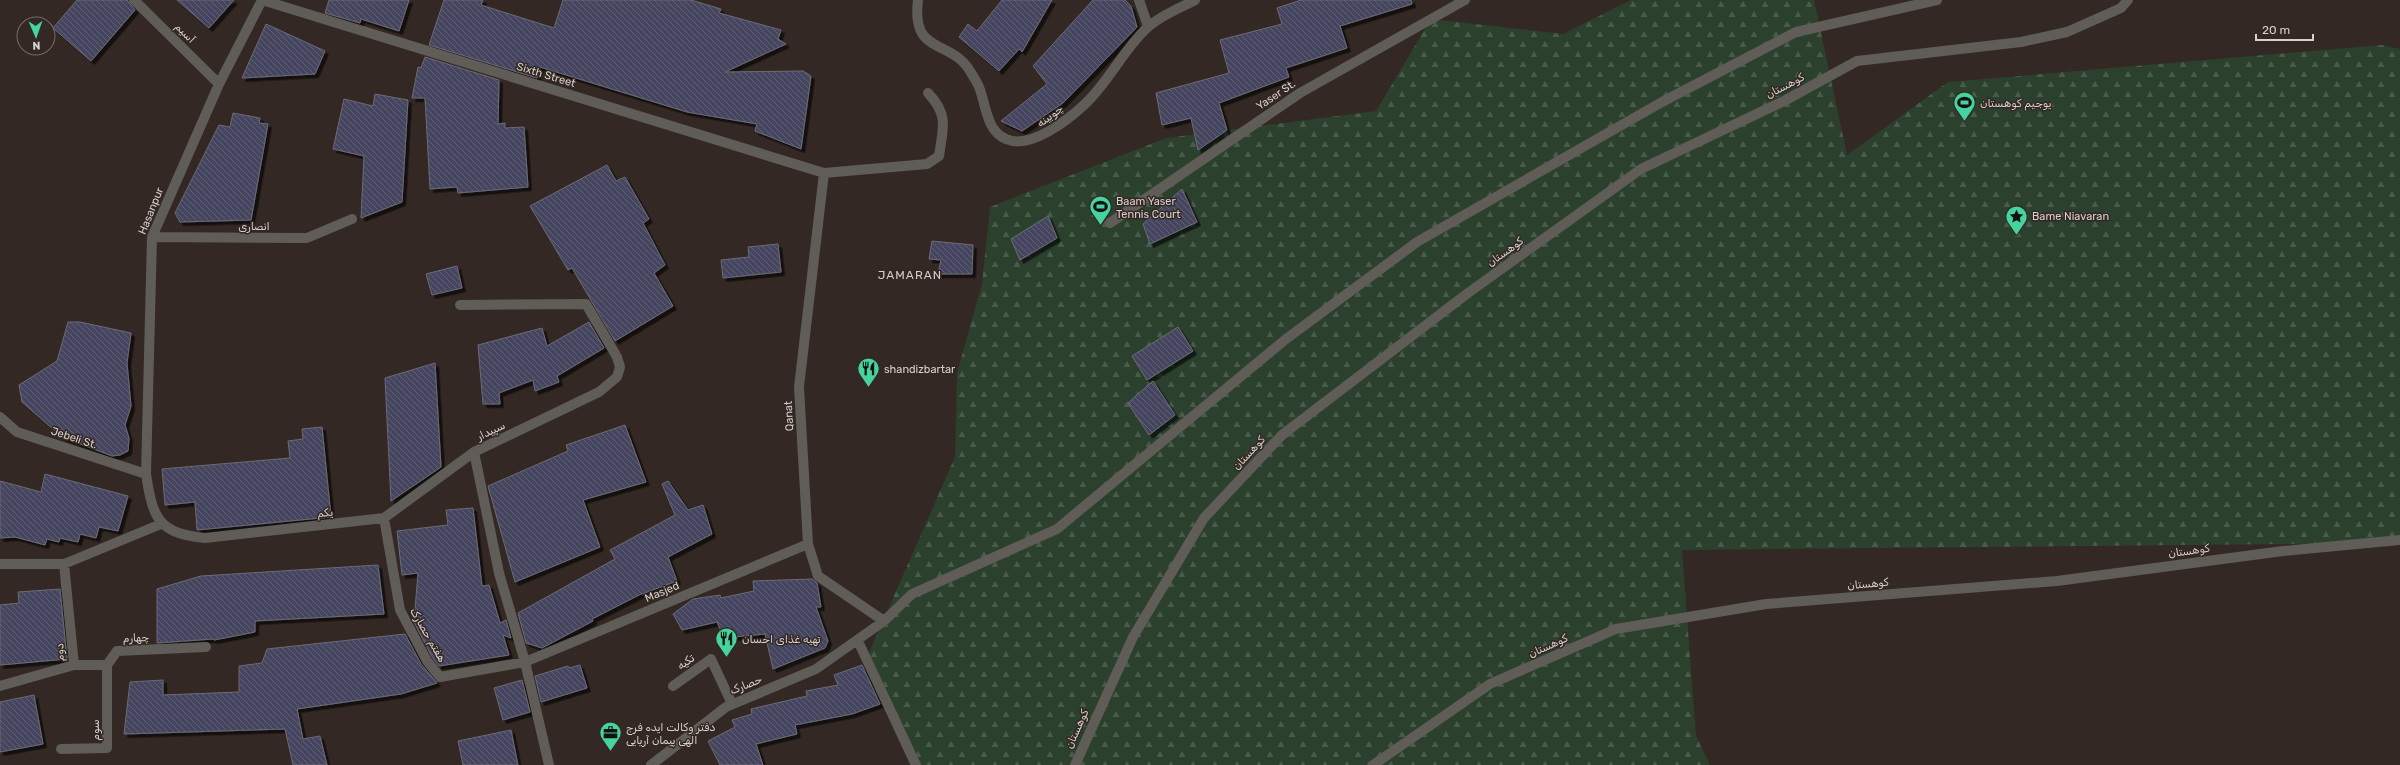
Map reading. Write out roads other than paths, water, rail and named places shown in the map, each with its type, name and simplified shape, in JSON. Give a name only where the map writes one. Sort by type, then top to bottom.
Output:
[{"type":"street","name":"آسیم","points":[[134,0],[219,84]]},
{"type":"street","name":"Hasanpur","points":[[146,474],[152,237],[219,84],[262,0]]},
{"type":"street","name":"Sixth Street","points":[[262,0],[824,173]]},
{"type":"street","name":"چوبینه","points":[[918,0],[916,17],[918,29],[925,37],[966,65],[979,87],[985,109],[994,128],[1006,139],[1023,142],[1041,137],[1085,104],[1148,26],[1195,0]]},
{"type":"street","points":[[1139,0],[1148,26]]},
{"type":"street","name":"Yaser St.","points":[[1110,223],[1300,93],[1465,0]]},
{"type":"street","points":[[884,621],[912,594],[1057,529],[1286,339],[1417,242],[1662,102],[1796,32],[1937,0]]},
{"type":"street","name":"کوهستان","points":[[1075,765],[1133,637],[1204,518],[1282,435],[1468,293],[1641,169],[1784,101],[1857,61],[2029,41],[2067,32],[2121,8],[2128,0]]},
{"type":"street","points":[[824,173],[927,164],[939,156],[944,127],[939,105],[928,93]]},
{"type":"street","name":"Qanat","points":[[824,173],[799,387],[808,544],[818,576],[884,621]]},
{"type":"street","name":"انصاری","points":[[152,237],[307,238],[352,219]]},
{"type":"street","name":"سپیدار","points":[[460,305],[586,304],[617,357],[620,367],[618,377],[599,392],[474,452],[499,573],[525,662],[549,765]]},
{"type":"street","name":"Jebeli St.","points":[[0,417],[17,432],[146,474]]},
{"type":"street","name":"یکم","points":[[162,524],[184,536],[206,538],[384,518],[474,452]]},
{"type":"street","points":[[0,564],[64,564],[162,524],[150,499],[146,474]]},
{"type":"street","name":"هفتم حصارک","points":[[384,518],[400,610],[427,661],[440,677],[525,662]]},
{"type":"street","name":"کوهستان","points":[[1373,765],[1490,684],[1616,629],[1766,604],[2057,581],[2282,551],[2400,540]]},
{"type":"street","name":"Masjed","points":[[525,662],[808,544]]},
{"type":"street","name":"دوم","points":[[0,686],[74,665],[64,564]]},
{"type":"street","name":"حصارک","points":[[651,765],[732,704],[816,669],[858,641],[884,621]]},
{"type":"street","points":[[858,641],[916,765]]},
{"type":"street","name":"چهارم","points":[[107,665],[117,651],[206,647]]},
{"type":"street","name":"تکیه","points":[[673,686],[712,659],[732,704]]},
{"type":"street","points":[[74,665],[107,665]]},
{"type":"street","name":"سوم","points":[[61,749],[107,748],[107,665]]},
{"type":"place","name":"یوجیم کوهستان","points":[[1964,122]]},
{"type":"place","name":"Baam Yaser Tennis Court","points":[[1101,226]]},
{"type":"place","name":"Bame Niavaran","points":[[2016,236]]},
{"type":"place","name":"shandizbartar","points":[[868,388]]},
{"type":"place","name":"تهیه غذای احسان","points":[[726,658]]},
{"type":"place","name":"دفتر وکالت ایده فرج الهی پیمان آریایی","points":[[610,752]]},
{"type":"district","name":"JAMARAN","points":[[910,275]]}]
